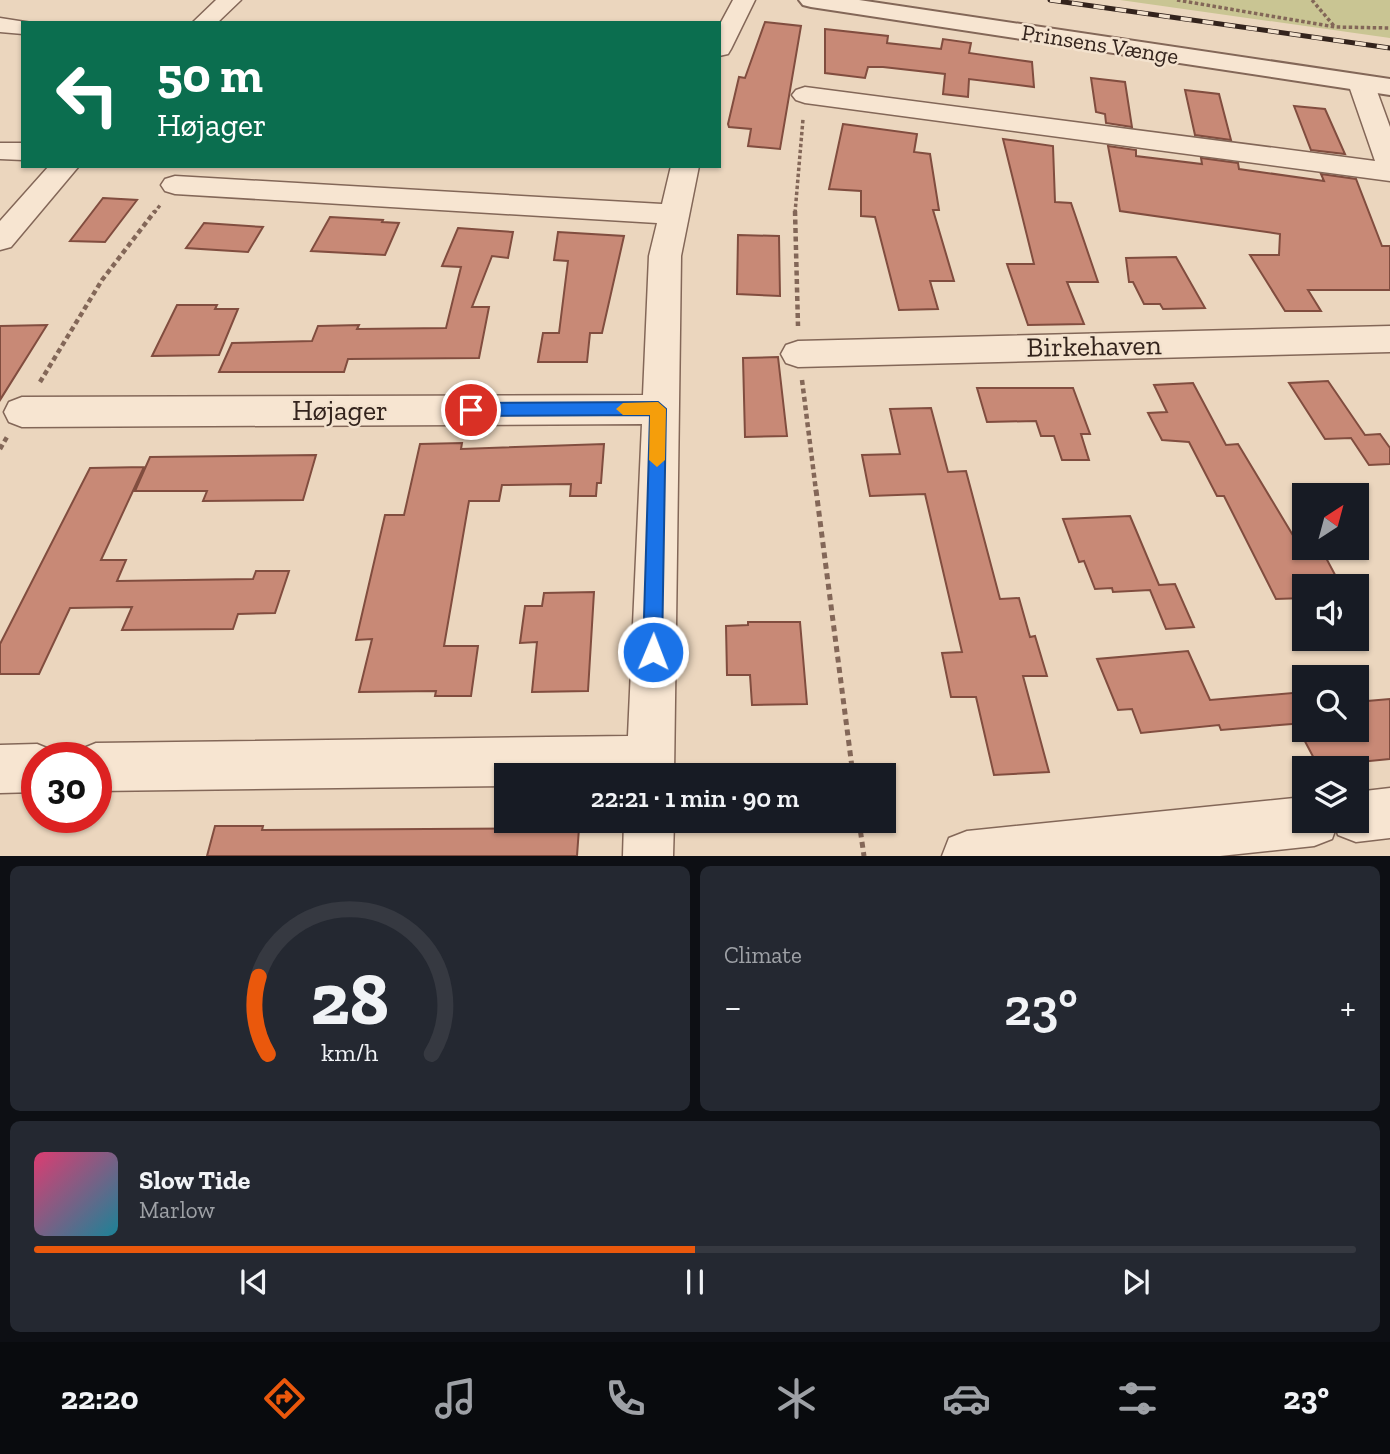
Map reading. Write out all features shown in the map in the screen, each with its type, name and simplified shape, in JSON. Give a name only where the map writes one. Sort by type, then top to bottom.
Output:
[{"type":"street","points":[[205,21],[230,0]]},
{"type":"street","points":[[721,45],[744,0]]},
{"type":"street","name":"Prinsens Vænge","points":[[811,0],[1390,87]]},
{"type":"street","points":[[0,25],[21,27]]},
{"type":"street","points":[[1361,83],[1385,139],[1390,165]]},
{"type":"street","points":[[805,94],[1390,172]]},
{"type":"street","points":[[0,151],[21,152]]},
{"type":"street","points":[[0,240],[63,168]]},
{"type":"street","points":[[650,763],[658,409],[665,256],[684,168]]},
{"type":"street","points":[[175,185],[673,214]]},
{"type":"street","name":"Birkehaven","points":[[798,354],[1390,339]]},
{"type":"street","name":"Højager","points":[[22,412],[658,409]]},
{"type":"street","points":[[112,767],[494,767]]},
{"type":"street","points":[[0,768],[21,768]]},
{"type":"street","points":[[1369,815],[1390,813]]},
{"type":"street","points":[[967,856],[1292,823]]},
{"type":"street","points":[[648,856],[649,833]]},
{"type":"path","points":[[1177,0],[1335,27],[1390,28]]},
{"type":"path","points":[[1312,0],[1335,27]]},
{"type":"path","points":[[805,94],[795,206],[798,354],[851,763]]},
{"type":"path","points":[[0,449],[102,279],[175,185]]},
{"type":"path","points":[[861,833],[864,856]]},
{"type":"shaded area","points":[[1120,0],[1390,0],[1390,38]]},
{"type":"building","points":[[765,22],[801,26],[780,149],[748,146],[751,129],[729,127],[728,124],[739,77],[745,78]]},
{"type":"building","points":[[825,29],[888,36],[887,43],[941,49],[943,39],[971,43],[969,53],[1032,62],[1034,87],[969,79],[968,97],[943,94],[945,74],[883,67],[868,67],[865,78],[825,73]]},
{"type":"building","points":[[1091,78],[1125,82],[1132,127],[1106,123],[1105,114],[1096,112]]},
{"type":"building","points":[[1185,90],[1219,94],[1231,140],[1195,135]]},
{"type":"building","points":[[1294,106],[1325,109],[1345,154],[1311,150]]},
{"type":"building","points":[[843,124],[917,134],[914,152],[930,154],[939,210],[933,210],[954,281],[930,281],[938,309],[899,310],[875,217],[861,216],[861,191],[829,189]]},
{"type":"building","points":[[1003,139],[1053,146],[1055,202],[1071,203],[1098,282],[1067,282],[1084,324],[1028,325],[1007,264],[1034,264]]},
{"type":"building","points":[[1108,146],[1136,150],[1136,156],[1202,164],[1201,158],[1238,163],[1239,169],[1324,181],[1321,174],[1356,179],[1382,246],[1390,246],[1390,290],[1308,290],[1321,311],[1285,311],[1250,255],[1279,255],[1280,234],[1120,211]]},
{"type":"building","points":[[103,198],[137,200],[105,242],[70,241]]},
{"type":"building","points":[[330,217],[399,223],[385,255],[311,251]]},
{"type":"building","points":[[204,223],[263,227],[248,252],[186,248]]},
{"type":"building","points":[[458,228],[513,232],[508,258],[492,256],[472,307],[489,307],[479,358],[348,359],[344,372],[219,372],[232,343],[312,341],[318,326],[359,325],[357,329],[446,328],[461,267],[442,266]]},
{"type":"building","points":[[558,232],[624,236],[602,333],[590,333],[587,362],[538,362],[543,333],[559,333],[568,261],[554,260]]},
{"type":"building","points":[[738,235],[779,236],[780,296],[737,294]]},
{"type":"building","points":[[1176,257],[1205,308],[1163,309],[1160,304],[1144,304],[1133,282],[1129,282],[1126,258]]},
{"type":"building","points":[[177,305],[217,305],[215,309],[238,309],[219,355],[152,356]]},
{"type":"building","points":[[47,325],[0,400],[0,326]]},
{"type":"building","points":[[778,357],[787,436],[745,437],[743,358]]},
{"type":"building","points":[[1328,381],[1365,435],[1380,434],[1390,448],[1390,464],[1369,465],[1351,438],[1325,439],[1289,383]]},
{"type":"building","points":[[1193,383],[1226,445],[1238,444],[1292,534],[1292,560],[1327,560],[1335,574],[1292,574],[1292,598],[1276,599],[1224,496],[1217,496],[1189,442],[1162,440],[1148,413],[1167,412],[1154,385]]},
{"type":"building","points":[[977,388],[1073,388],[1090,434],[1081,434],[1089,460],[1062,460],[1054,436],[1041,436],[1036,421],[987,422]]},
{"type":"building","points":[[931,408],[948,472],[966,471],[1000,599],[1019,598],[1030,637],[1035,636],[1047,676],[1023,676],[1049,772],[994,775],[976,697],[951,697],[942,653],[962,652],[925,494],[870,496],[862,455],[900,454],[890,409]]},
{"type":"building","points":[[462,443],[461,449],[604,444],[601,483],[597,483],[596,496],[570,496],[571,484],[502,485],[499,501],[469,501],[444,646],[478,646],[471,696],[435,696],[436,691],[359,692],[372,639],[356,640],[385,515],[404,515],[420,444]]},
{"type":"building","points":[[316,455],[303,500],[203,501],[207,491],[135,491],[150,457]]},
{"type":"building","points":[[144,467],[101,560],[126,560],[117,581],[253,579],[256,571],[289,571],[275,613],[238,614],[233,629],[122,630],[132,607],[70,608],[39,674],[0,674],[0,644],[90,468]]},
{"type":"building","points":[[1130,516],[1159,585],[1175,584],[1194,627],[1166,629],[1150,590],[1113,592],[1112,588],[1095,589],[1084,561],[1079,562],[1063,519]]},
{"type":"building","points":[[594,592],[588,691],[532,692],[537,642],[520,643],[525,606],[542,606],[544,593]]},
{"type":"building","points":[[748,622],[800,622],[807,704],[752,705],[750,675],[727,675],[726,626],[748,625]]},
{"type":"building","points":[[1188,651],[1210,700],[1292,693],[1292,724],[1221,730],[1219,725],[1141,733],[1132,709],[1118,710],[1097,659]]},
{"type":"building","points":[[1390,699],[1390,759],[1369,761],[1369,756],[1313,756],[1305,742],[1369,742],[1369,701]]},
{"type":"building","points":[[215,826],[263,826],[262,830],[494,829],[494,833],[579,833],[577,856],[207,856]]},
{"type":"railway","points":[[1050,0],[1390,48]]},
{"type":"slow traffic","points":[[623,409],[658,409],[657,460]]},
{"type":"route","points":[[471,410],[658,409],[653,652]]}]
